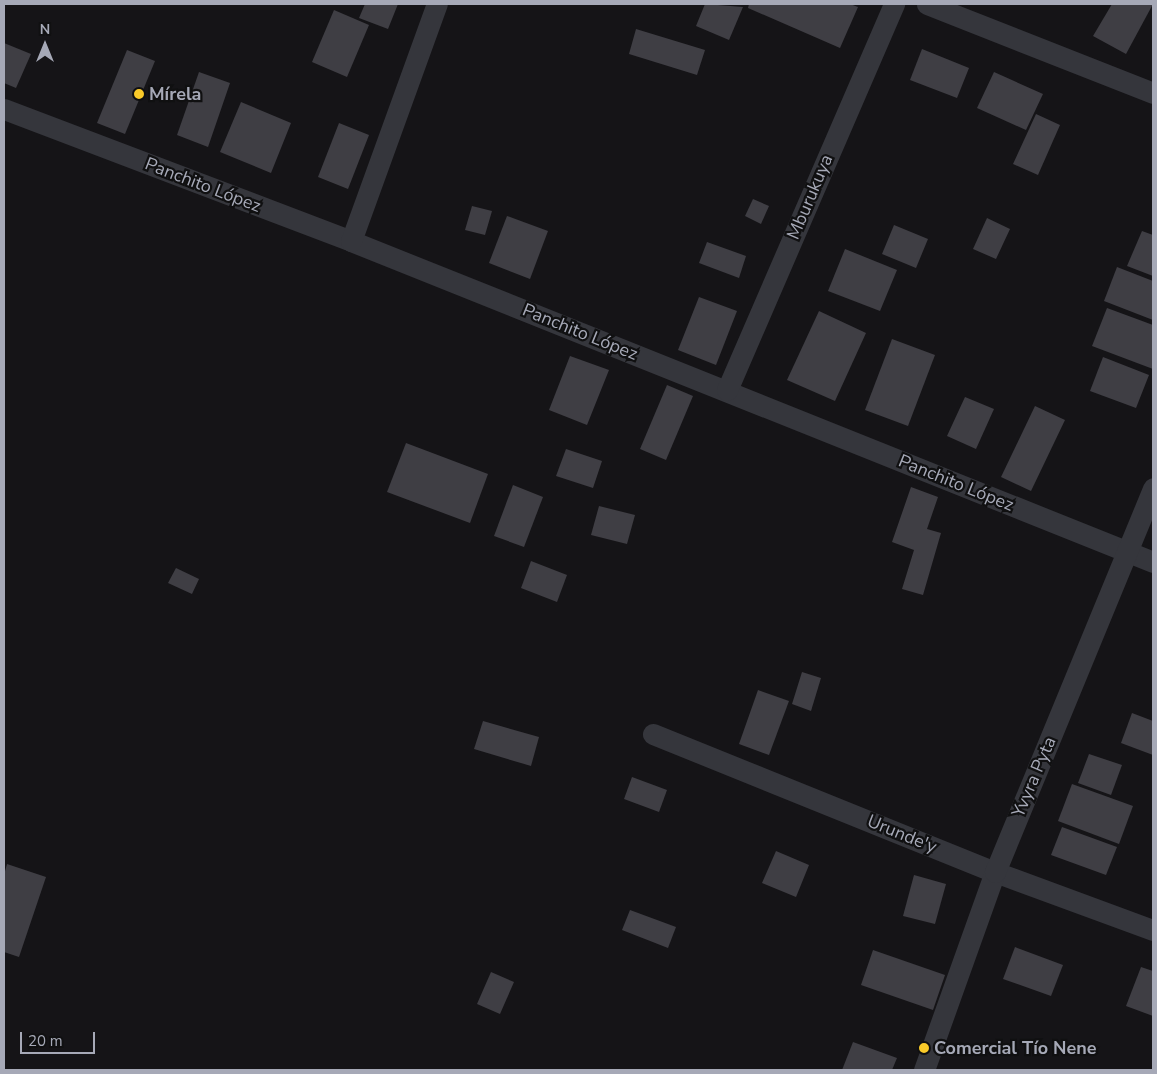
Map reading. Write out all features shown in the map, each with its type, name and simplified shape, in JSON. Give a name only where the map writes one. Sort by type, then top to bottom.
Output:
[{"type":"street","points":[[351,241],[437,4]]},
{"type":"street","name":"Mburukuya","points":[[727,390],[894,4]]},
{"type":"street","points":[[927,4],[1153,93]]},
{"type":"street","name":"Panchito López","points":[[4,109],[351,241],[1153,562]]},
{"type":"street","name":"Yvyra Pyta","points":[[924,1070],[995,872],[1129,552],[1153,488]]},
{"type":"street","name":"Urunde'y","points":[[653,734],[995,872],[1153,930]]},
{"type":"building","points":[[365,4],[398,4],[388,29],[359,18]]},
{"type":"building","points":[[705,4],[743,7],[729,40],[696,26]]},
{"type":"building","points":[[749,4],[850,4],[858,7],[840,48],[748,8]]},
{"type":"building","points":[[1112,4],[1153,4],[1126,54],[1093,36]]},
{"type":"building","points":[[334,10],[369,25],[347,77],[312,62]]},
{"type":"building","points":[[636,29],[705,50],[697,75],[629,54]]},
{"type":"building","points":[[4,43],[31,54],[16,88],[4,83]]},
{"type":"building","points":[[922,49],[969,68],[957,98],[910,80]]},
{"type":"building","points":[[127,50],[155,61],[125,134],[97,123]]},
{"type":"building","points":[[199,72],[230,83],[208,147],[177,135]]},
{"type":"building","points":[[994,72],[1043,94],[1026,130],[977,108]]},
{"type":"building","points":[[241,102],[291,123],[271,173],[220,152]]},
{"type":"building","points":[[1036,114],[1060,125],[1038,175],[1013,164]]},
{"type":"building","points":[[339,123],[369,135],[348,189],[318,177]]},
{"type":"building","points":[[753,199],[769,206],[761,224],[745,216]]},
{"type":"building","points":[[472,206],[492,211],[485,235],[465,230]]},
{"type":"building","points":[[507,216],[548,231],[530,279],[489,263]]},
{"type":"building","points":[[987,218],[1010,229],[996,259],[973,249]]},
{"type":"building","points":[[894,225],[928,239],[916,268],[882,254]]},
{"type":"building","points":[[1142,231],[1153,235],[1153,276],[1127,266]]},
{"type":"building","points":[[707,242],[746,256],[739,278],[699,263]]},
{"type":"building","points":[[845,249],[897,270],[880,311],[828,291]]},
{"type":"building","points":[[1117,267],[1153,281],[1153,320],[1104,301]]},
{"type":"building","points":[[699,297],[737,311],[716,365],[678,350]]},
{"type":"building","points":[[1107,308],[1153,325],[1153,369],[1092,346]]},
{"type":"building","points":[[819,311],[866,333],[835,401],[787,380]]},
{"type":"building","points":[[892,339],[935,355],[908,426],[865,410]]},
{"type":"building","points":[[570,356],[609,370],[587,425],[549,410]]},
{"type":"building","points":[[1103,357],[1149,375],[1136,408],[1090,391]]},
{"type":"building","points":[[667,385],[693,396],[666,460],[640,449]]},
{"type":"building","points":[[965,397],[994,409],[976,449],[947,436]]},
{"type":"building","points":[[1035,406],[1065,420],[1031,491],[1001,477]]},
{"type":"building","points":[[406,443],[488,474],[470,523],[387,492]]},
{"type":"building","points":[[566,449],[602,461],[593,488],[556,476]]},
{"type":"building","points":[[513,485],[543,497],[524,547],[494,536]]},
{"type":"building","points":[[911,487],[938,497],[927,529],[941,533],[923,595],[902,589],[914,550],[892,542]]},
{"type":"building","points":[[599,506],[635,515],[627,544],[591,535]]},
{"type":"building","points":[[531,561],[567,575],[557,602],[521,588]]},
{"type":"building","points":[[176,568],[199,579],[192,594],[168,583]]},
{"type":"building","points":[[802,672],[821,678],[811,711],[792,704]]},
{"type":"building","points":[[758,690],[789,701],[769,755],[739,744]]},
{"type":"building","points":[[1132,713],[1153,721],[1153,755],[1121,743]]},
{"type":"building","points":[[483,721],[539,737],[531,766],[474,749]]},
{"type":"building","points":[[1089,754],[1122,765],[1111,795],[1078,783]]},
{"type":"building","points":[[632,777],[667,790],[659,812],[624,799]]},
{"type":"building","points":[[1072,784],[1133,806],[1119,844],[1058,821]]},
{"type":"building","points":[[1062,827],[1117,847],[1106,875],[1051,855]]},
{"type":"building","points":[[776,851],[809,865],[796,897],[762,883]]},
{"type":"building","points":[[7,864],[46,877],[19,957],[4,952],[4,875]]},
{"type":"building","points":[[914,875],[946,884],[935,924],[903,916]]},
{"type":"building","points":[[630,910],[676,927],[668,948],[622,930]]},
{"type":"building","points":[[1015,947],[1063,965],[1051,996],[1003,979]]},
{"type":"building","points":[[873,950],[945,975],[933,1010],[861,985]]},
{"type":"building","points":[[1141,967],[1153,971],[1153,1016],[1126,1006]]},
{"type":"building","points":[[491,972],[514,982],[500,1014],[477,1004]]},
{"type":"building","points":[[853,1042],[897,1058],[892,1070],[842,1070]]},
{"type":"place","name":"Mírela","points":[[139,94]]},
{"type":"place","name":"Comercial Tío Nene","points":[[924,1048]]}]
